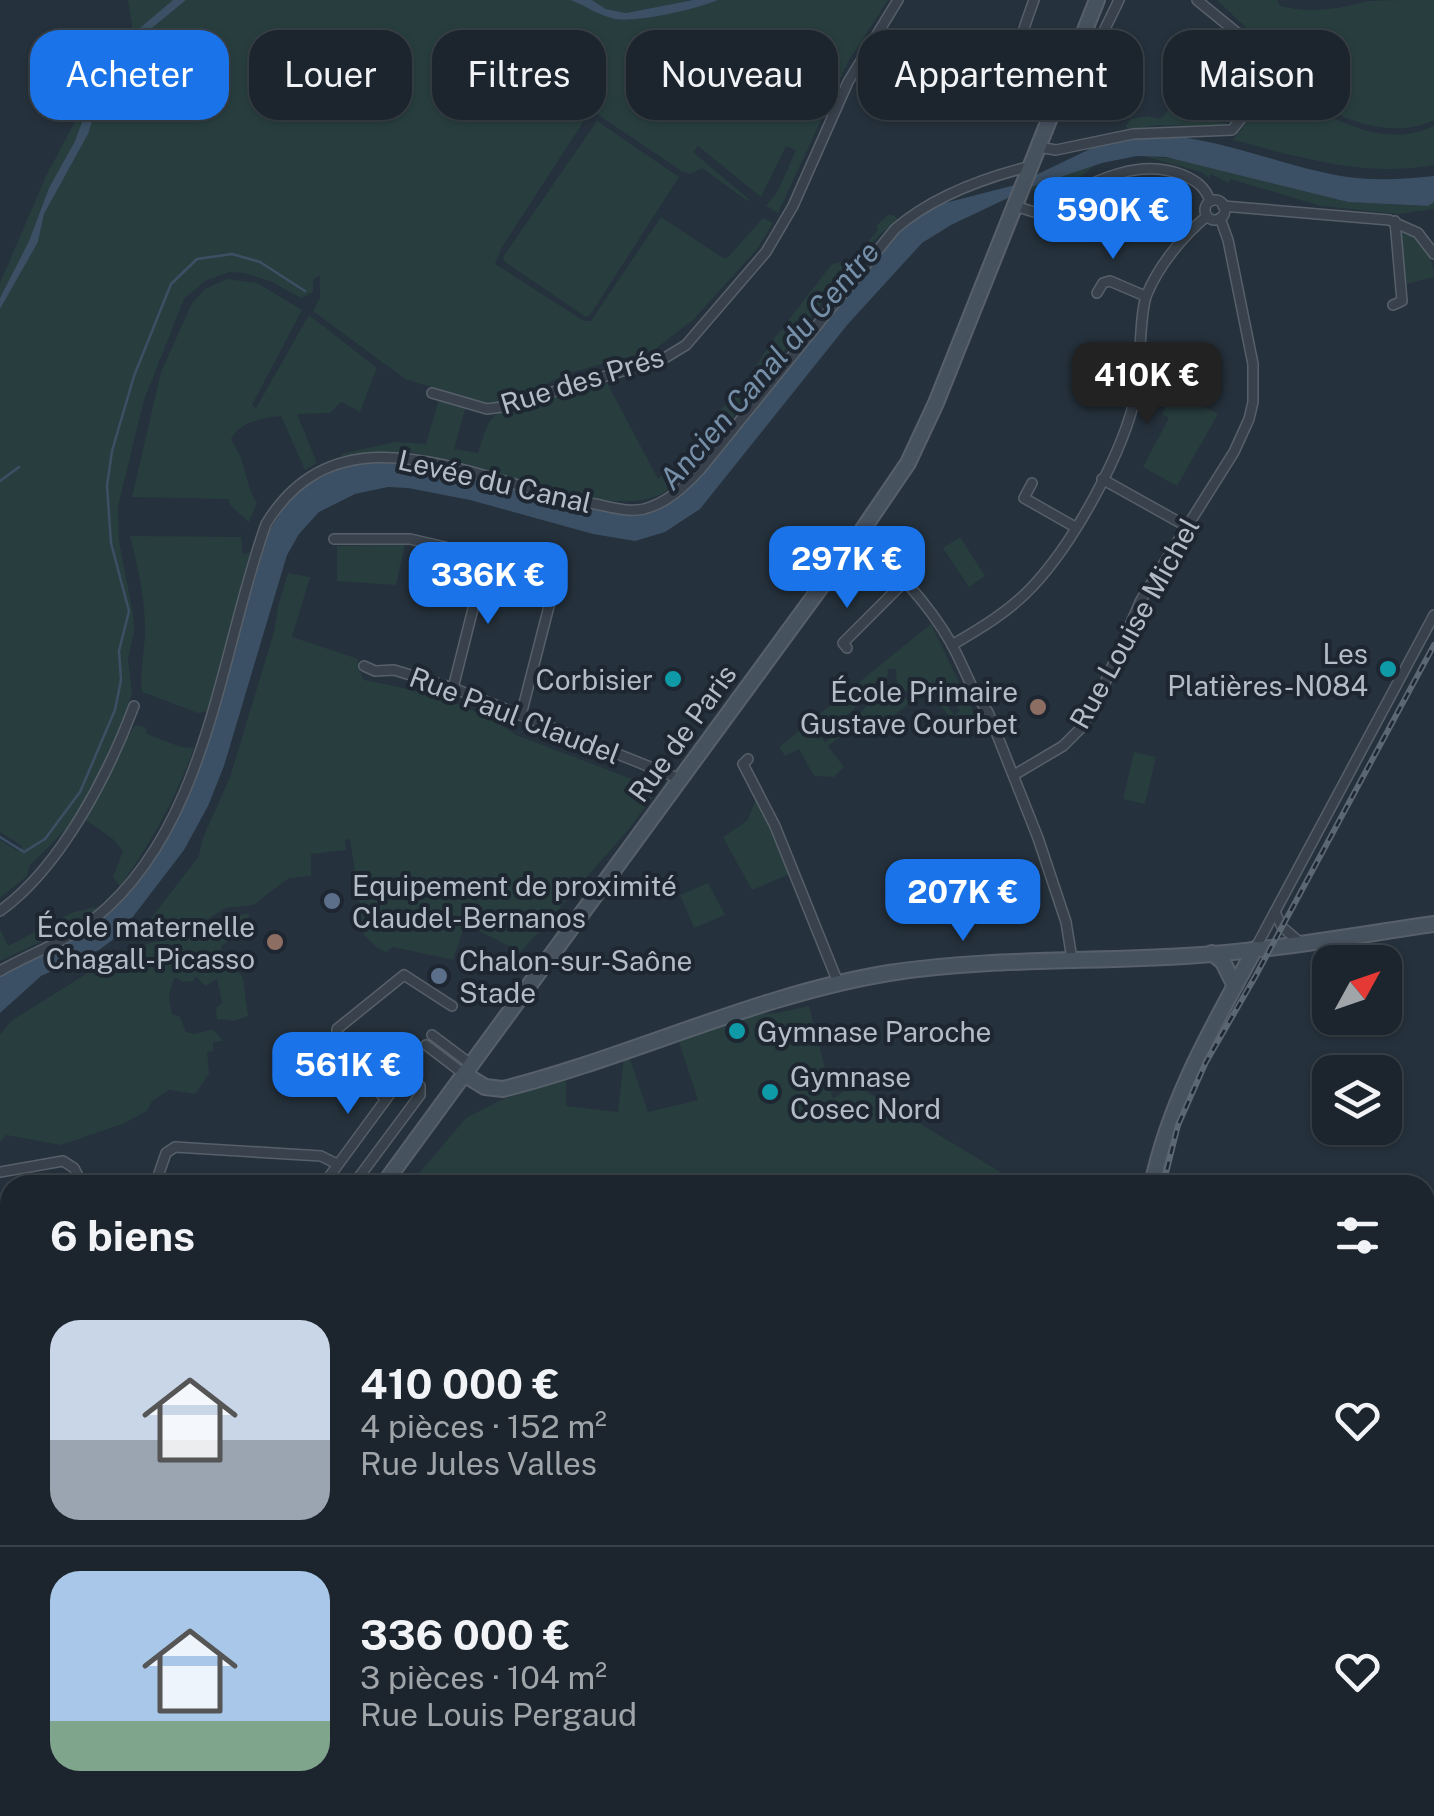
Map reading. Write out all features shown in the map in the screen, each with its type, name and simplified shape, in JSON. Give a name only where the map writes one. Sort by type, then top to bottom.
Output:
[{"type":"main road","name":"Rue de Paris","points":[[1085,30],[1097,0]]},
{"type":"main road","name":"Rue de Paris","points":[[390,1175],[898,480],[919,442],[1049,120]]},
{"type":"main road","points":[[468,1069],[485,1088],[503,1090],[722,1017],[889,974],[1212,954],[1434,924]]},
{"type":"main road","points":[[1154,1175],[1161,1144],[1194,1062],[1255,949]]},
{"type":"main road","points":[[1212,954],[1223,962],[1235,986]]},
{"type":"street","name":"Rue des Prés","points":[[432,394],[486,409],[502,407],[663,359],[686,345],[766,252],[793,206],[848,82],[898,0]]},
{"type":"street","points":[[1023,30],[1034,0]]},
{"type":"street","name":"Rue de Paris","points":[[1104,30],[1119,0]]},
{"type":"street","points":[[1038,147],[1050,151],[1134,134],[1232,130],[1274,78],[1240,36],[1197,0]]},
{"type":"street","points":[[1016,204],[1034,212],[1098,182],[1143,168],[1169,170],[1188,177],[1203,188],[1210,202]]},
{"type":"street","name":"Levée du Canal","points":[[0,971],[92,921],[154,849],[196,764],[266,524],[276,506],[310,476],[347,461],[398,456],[574,500],[635,510],[658,504],[673,496],[700,470],[895,229],[954,192],[996,175],[1029,170]]},
{"type":"street","points":[[952,645],[1002,614],[1032,588],[1075,527],[1124,435],[1136,393],[1145,296],[1172,254],[1206,216],[1210,202],[1396,222],[1418,233],[1434,254]]},
{"type":"street","points":[[1206,216],[1220,218],[1223,206]]},
{"type":"street","name":"Rue Louise Michel","points":[[1014,775],[1063,746],[1082,727],[1098,699],[1127,627],[1243,437],[1252,402],[1249,343],[1220,218]]},
{"type":"street","points":[[1393,305],[1402,301],[1396,222]]},
{"type":"street","points":[[1097,293],[1102,283],[1110,281],[1145,296]]},
{"type":"street","points":[[1102,479],[1186,526]]},
{"type":"street","points":[[1032,484],[1024,498],[1075,527]]},
{"type":"street","points":[[860,535],[934,615],[988,712],[1066,922],[1072,960]]},
{"type":"street","points":[[334,539],[410,539],[552,572],[556,579],[522,716]]},
{"type":"street","points":[[453,688],[486,557]]},
{"type":"street","points":[[847,648],[842,643],[905,581]]},
{"type":"street","points":[[1255,949],[1434,615]]},
{"type":"street","name":"Rue Paul Claudel","points":[[364,666],[394,670],[453,688],[680,779]]},
{"type":"street","points":[[0,911],[40,872],[72,828],[118,747],[134,706]]},
{"type":"street","points":[[748,759],[743,764],[775,826],[838,985]]},
{"type":"street","points":[[1275,912],[1282,926],[1302,944]]},
{"type":"street","points":[[386,1098],[336,1034],[340,1025],[404,975],[452,1006]]},
{"type":"street","points":[[432,1035],[468,1069]]},
{"type":"street","points":[[426,1044],[468,1069]]},
{"type":"street","points":[[330,1175],[406,1072],[421,1090],[360,1175]]},
{"type":"street","points":[[158,1175],[166,1153],[175,1148],[321,1156],[337,1164]]},
{"type":"street","points":[[0,1172],[63,1161],[78,1175]]},
{"type":"green space","points":[[128,0],[173,0],[138,30],[128,30],[132,26]]},
{"type":"green space","points":[[186,0],[571,0],[604,16],[624,20],[667,14],[718,0],[888,0],[869,30],[858,30],[858,46],[838,84],[838,30],[626,30],[626,120],[821,120],[778,213],[766,206],[778,191],[796,150],[786,146],[761,197],[698,146],[693,152],[751,201],[702,168],[690,174],[683,172],[606,120],[606,30],[432,30],[432,120],[585,120],[502,247],[495,264],[584,321],[591,321],[661,217],[723,258],[763,218],[773,223],[757,249],[693,320],[654,350],[565,374],[519,399],[502,403],[484,403],[405,379],[313,311],[320,298],[320,276],[313,279],[313,292],[301,298],[272,282],[229,272],[205,281],[184,299],[144,400],[118,506],[119,541],[133,614],[128,659],[132,693],[115,745],[70,825],[30,865],[27,876],[0,898],[0,840],[18,851],[22,846],[0,832],[0,309],[38,242],[44,214],[93,120],[229,120],[229,30],[150,30]]},
{"type":"green space","points":[[592,0],[693,0],[626,13],[606,9]]},
{"type":"green space","points":[[1217,0],[1277,0],[1280,6],[1313,10],[1368,1],[1434,0],[1434,120],[1396,128],[1350,119],[1350,30],[1248,30]]},
{"type":"green space","points":[[1143,117],[1209,120],[1226,123],[1226,127],[1159,125],[1128,130],[1126,126],[1130,120],[1143,120]]},
{"type":"green space","points":[[76,120],[83,120],[0,298],[0,283],[46,176]]},
{"type":"green space","points":[[1249,120],[1339,120],[1393,135],[1434,126],[1434,165],[1357,167],[1233,140]]},
{"type":"green space","points":[[597,121],[679,177],[586,317],[503,257]]},
{"type":"green space","points":[[1144,156],[1176,159],[1348,202],[1422,206],[1434,202],[1434,209],[1398,214],[1321,206],[1230,179],[1228,183],[1211,174],[1209,178],[1201,172]]},
{"type":"green space","points":[[1095,165],[1069,187],[1038,200],[1031,187]]},
{"type":"green space","points":[[888,215],[898,220],[879,235],[816,310],[694,468],[675,486],[656,496],[610,501],[411,452],[342,457],[341,454],[395,442],[426,444],[439,399],[466,406],[454,449],[478,453],[487,427],[504,410],[539,399],[542,403],[553,395],[606,381],[658,479],[723,421],[720,410],[741,390],[771,343],[832,264],[852,260]]},
{"type":"green space","points":[[1401,228],[1425,248],[1434,277],[1406,284]]},
{"type":"green space","points":[[227,279],[257,283],[302,310],[252,405],[256,408],[309,315],[377,368],[360,412],[341,402],[330,413],[297,414],[317,463],[305,470],[281,416],[252,422],[234,434],[231,440],[257,503],[249,522],[228,499],[132,497],[161,372],[192,303],[205,289]]},
{"type":"green space","points":[[1175,391],[1218,414],[1177,486],[1143,467],[1169,418],[1162,414]]},
{"type":"green space","points":[[130,536],[241,537],[243,554],[250,552],[208,711],[198,713],[142,692],[144,610]]},
{"type":"green space","points":[[960,537],[985,576],[969,587],[943,548]]},
{"type":"green space","points":[[405,545],[396,585],[337,581],[337,546]]},
{"type":"green space","points":[[288,573],[310,577],[292,637],[358,659],[364,680],[463,706],[516,735],[658,789],[629,829],[521,952],[465,924],[453,960],[393,947],[386,952],[377,948],[364,935],[350,839],[345,840],[346,850],[311,854],[311,876],[289,878],[253,905],[225,908],[203,922],[139,934],[199,856],[202,840],[230,777]]},
{"type":"green space","points":[[931,624],[983,732],[947,736],[941,730],[952,719],[930,694],[940,696],[955,716],[960,710],[942,688],[932,687],[915,698],[897,684],[896,669],[888,669],[887,678],[878,680],[852,711],[821,736],[825,742],[837,733],[841,736],[828,746],[844,767],[834,777],[814,776],[799,749],[785,756],[779,747]]},
{"type":"green space","points":[[890,686],[911,702],[882,725],[857,717],[879,691]]},
{"type":"green space","points":[[135,725],[145,727],[147,734],[194,748],[162,820],[120,886],[113,877],[123,851],[83,818]]},
{"type":"green space","points":[[1134,752],[1156,757],[1145,804],[1123,799]]},
{"type":"green space","points":[[756,799],[790,874],[752,890],[723,837],[747,821]]},
{"type":"green space","points":[[708,883],[725,915],[694,928],[680,895]]},
{"type":"green space","points":[[94,907],[97,911],[74,926],[0,961],[0,929],[8,946],[71,913]]},
{"type":"green space","points":[[249,913],[243,929],[221,947],[224,967],[238,971],[243,978],[248,1016],[234,1021],[217,1019],[216,1008],[222,1003],[217,979],[205,986],[196,976],[193,981],[184,982],[174,977],[169,996],[172,1014],[180,1017],[186,1032],[213,1029],[223,1041],[213,1042],[213,1051],[207,1052],[209,1074],[195,1094],[169,1090],[152,1101],[147,1111],[122,1124],[61,1145],[6,1135],[0,1142],[0,1035],[11,1021],[123,951],[204,932]]},
{"type":"green space","points":[[809,1006],[833,1099],[854,1084],[1005,1175],[418,1175],[466,1118],[501,1100],[566,1078],[566,1106],[618,1112],[624,1058],[629,1056],[648,1112],[698,1100],[678,1039],[747,1015]]},
{"type":"water","points":[[173,0],[186,0],[150,30],[138,30]]},
{"type":"water","points":[[571,0],[592,0],[606,9],[626,13],[693,0],[718,0],[625,20],[604,16]]},
{"type":"water","points":[[83,120],[93,120],[44,214],[38,242],[0,309],[0,298],[29,241],[49,188]]},
{"type":"water","points":[[1149,135],[1200,140],[1348,177],[1434,176],[1434,202],[1428,206],[1348,202],[1166,157],[1137,156],[1102,163],[1031,187],[922,243],[848,324],[700,509],[665,532],[635,541],[593,534],[470,500],[408,488],[388,487],[355,494],[319,512],[287,555],[224,766],[184,850],[119,935],[99,950],[41,976],[0,1013],[0,974],[73,938],[101,919],[147,864],[210,729],[269,531],[289,500],[309,484],[363,461],[420,463],[612,510],[666,504],[889,238],[941,204],[1015,185],[1092,148]]},
{"type":"waterway","points":[[0,837],[24,852],[45,839],[80,792],[115,710],[121,680],[119,651],[129,611],[111,543],[107,486],[112,451],[134,376],[171,284],[197,259],[232,254],[260,262],[305,291]]},
{"type":"waterway","points":[[0,481],[19,467]]},
{"type":"railway","points":[[1166,1175],[1178,1125],[1206,1062],[1434,645]]},
{"type":"place","name":"Les Platières-N084","points":[[1388,669]]},
{"type":"place","name":"Corbisier","points":[[673,679]]},
{"type":"place","name":"École Primaire Gustave Courbet","points":[[1038,707]]},
{"type":"place","name":"Equipement de proximité Claudel-Bernanos","points":[[332,901]]},
{"type":"place","name":"École maternelle Chagall-Picasso","points":[[275,942]]},
{"type":"place","name":"Chalon-sur-Saône Stade","points":[[439,976]]},
{"type":"place","name":"Gymnase Paroche","points":[[737,1031]]},
{"type":"place","name":"Gymnase Cosec Nord","points":[[770,1092]]},
{"type":"water label","name":"Ancien Canal du Centre","points":[[769,365]]}]
